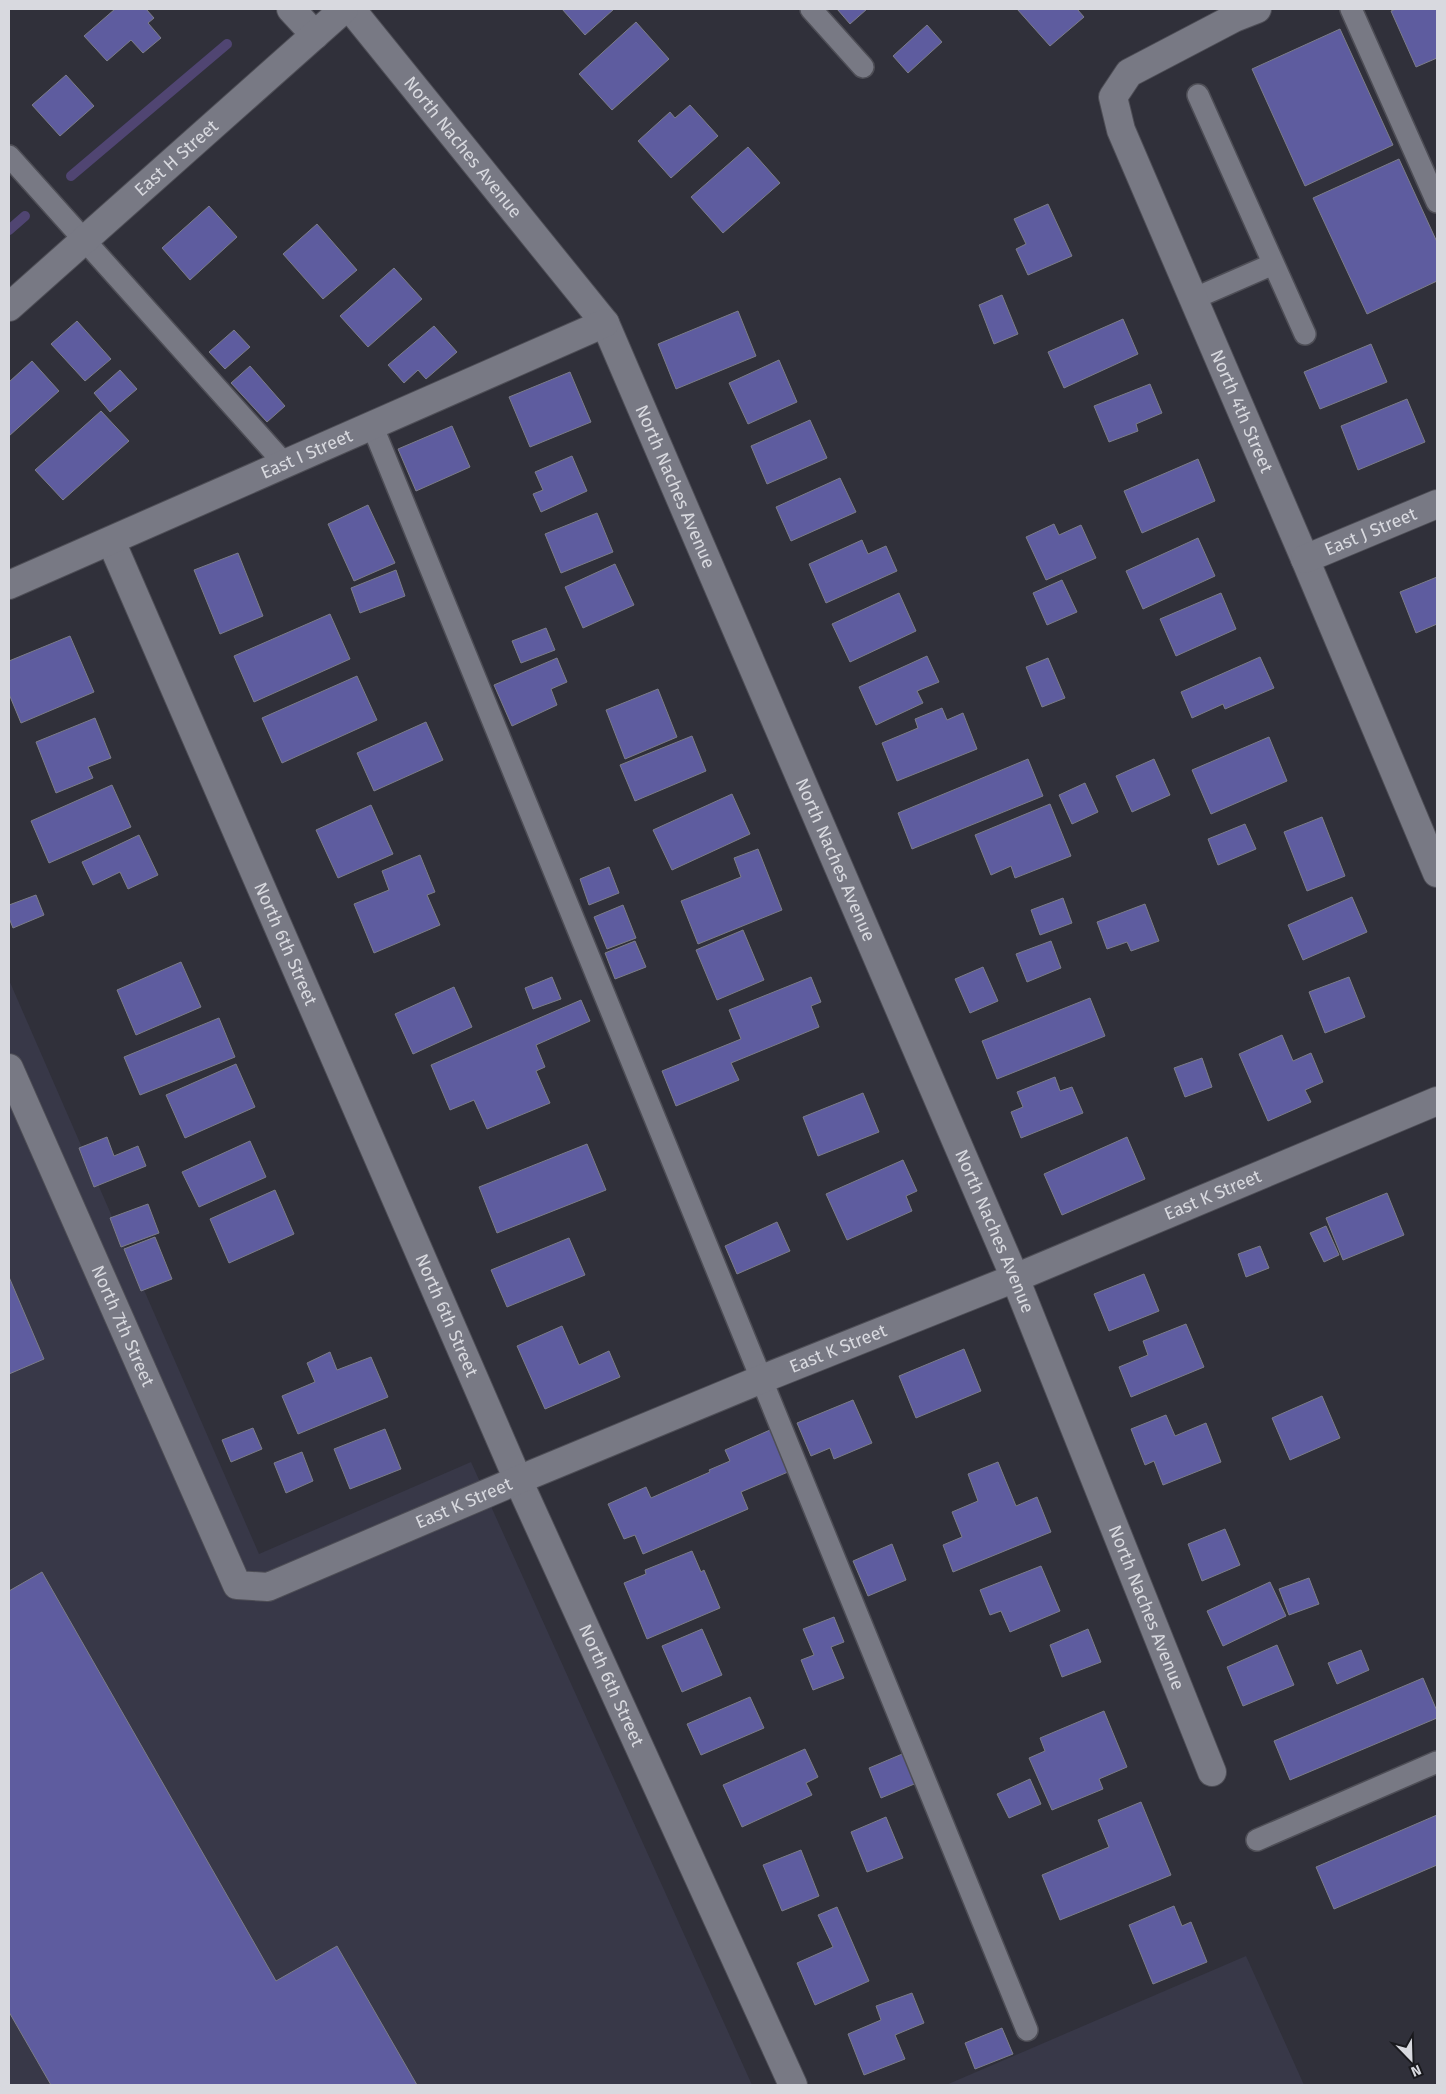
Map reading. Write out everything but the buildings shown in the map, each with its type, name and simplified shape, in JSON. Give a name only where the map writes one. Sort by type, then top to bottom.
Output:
[{"type":"street","points":[[291,9],[315,35]]},
{"type":"street","name":"East H Street","points":[[9,308],[344,9]]},
{"type":"street","name":"North Naches Avenue","points":[[351,9],[605,323],[1015,1278],[1212,1772]]},
{"type":"street","name":"North 4th Street","points":[[1239,12],[1129,73],[1113,97],[1121,130],[1437,873]]},
{"type":"street","name":"East I Street","points":[[9,585],[605,323]]},
{"type":"street","name":"East J Street","points":[[1305,559],[1437,504]]},
{"type":"street","name":"North 6th Street","points":[[111,541],[518,1480],[793,2085]]},
{"type":"street","name":"North 7th Street","points":[[9,1068],[237,1585]]},
{"type":"street","name":"East K Street","points":[[237,1585],[268,1587],[518,1480],[762,1379],[1015,1278],[1437,1101]]},
{"type":"lane","points":[[811,9],[863,67]]},
{"type":"lane","points":[[1351,9],[1437,202]]},
{"type":"lane","points":[[1198,95],[1305,334]]},
{"type":"lane","points":[[9,156],[83,241],[284,463]]},
{"type":"lane","points":[[1194,299],[1273,264]]},
{"type":"lane","points":[[372,425],[1027,2030]]},
{"type":"lane","points":[[1257,1840],[1437,1762]]},
{"type":"shaded area","points":[[9,980],[259,1554],[471,1462],[752,2085],[9,2085]]},
{"type":"shaded area","points":[[1246,1956],[1304,2085],[946,2085]]},
{"type":"waterway","points":[[71,176],[227,44]]},
{"type":"waterway","points":[[9,230],[25,216]]}]
